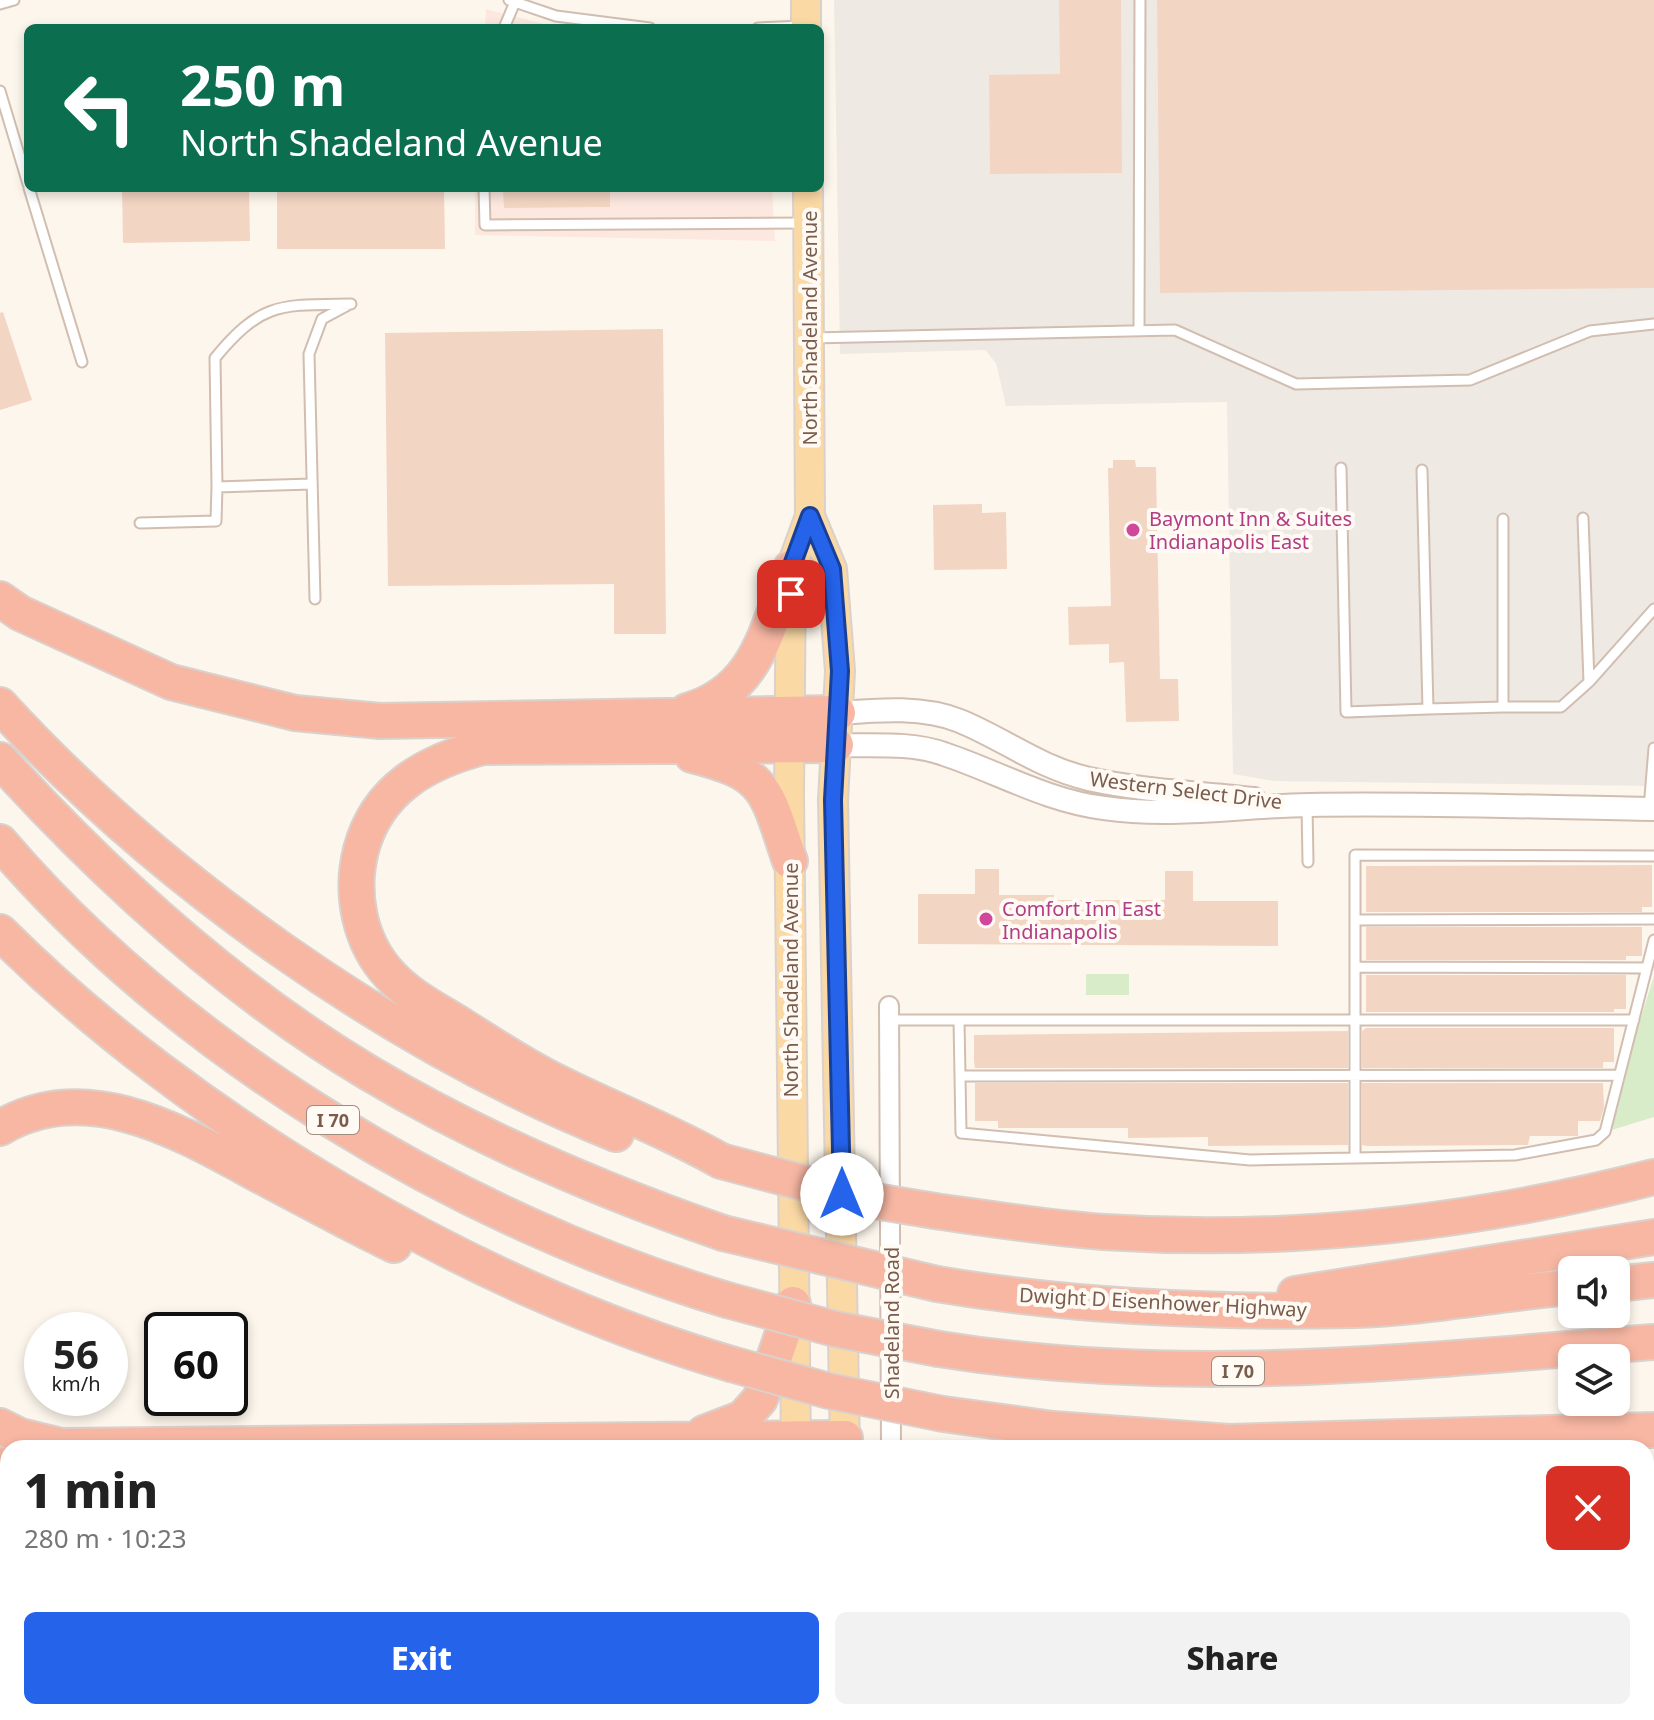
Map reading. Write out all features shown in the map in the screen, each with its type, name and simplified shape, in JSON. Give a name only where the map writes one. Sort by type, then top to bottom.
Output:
[{"type":"highway","points":[[721,1161],[540,1074],[415,997],[389,974],[374,953],[358,905],[358,862],[372,821],[392,794],[425,766],[483,747],[657,731],[708,706],[735,688],[752,666],[791,568]]},
{"type":"highway","points":[[0,599],[20,613],[171,682],[295,713],[380,721],[657,731],[837,729]]},
{"type":"highway","points":[[0,705],[159,854],[284,949],[390,1021],[473,1069],[578,1118],[683,1159],[721,1161],[869,1200],[1105,1232],[1307,1233],[1440,1221],[1589,1194],[1654,1177]]},
{"type":"highway","points":[[657,731],[755,780],[770,804],[790,861]]},
{"type":"highway","name":"Dwight D Eisenhower Highway","points":[[0,760],[76,841],[206,959],[368,1073],[547,1163],[723,1233],[937,1284],[1051,1299],[1356,1310],[1558,1289]]},
{"type":"highway","name":"I 70","points":[[0,842],[107,949],[175,1008],[244,1061],[326,1116],[423,1173],[508,1216],[646,1274],[727,1300],[847,1332],[939,1349],[1089,1367],[1196,1372],[1654,1342]]},
{"type":"highway","points":[[0,932],[118,1036],[292,1162],[377,1211],[535,1291],[632,1331],[731,1364],[829,1391],[943,1414],[1053,1429],[1202,1440]]},
{"type":"highway","points":[[0,1128],[26,1117],[68,1107],[131,1115],[189,1137],[422,1259],[535,1291]]},
{"type":"highway","points":[[1227,1307],[1654,1237]]},
{"type":"highway","points":[[1630,1283],[1654,1280]]},
{"type":"highway","points":[[692,1438],[743,1418],[760,1399],[793,1304]]},
{"type":"highway","points":[[1302,1440],[1565,1432],[1646,1422]]},
{"type":"highway","points":[[0,1426],[36,1440]]},
{"type":"highway","points":[[534,1440],[734,1440]]},
{"type":"main road","name":"North Shadeland Avenue","points":[[796,1440],[790,861],[791,568],[810,516],[808,192]]},
{"type":"main road","name":"North Shadeland Avenue","points":[[810,516],[832,569],[840,671],[833,800],[845,1440]]},
{"type":"street","name":"Western Select Drive","points":[[837,729],[928,713],[960,721],[1030,759],[1089,779],[1307,805]]},
{"type":"street","name":"Western Select Drive","points":[[837,729],[942,753],[1015,784],[1101,808],[1204,813],[1307,805],[1652,809]]},
{"type":"street","name":"Shadeland Road","points":[[889,1013],[891,1440]]},
{"type":"lane","points":[[0,4],[14,0]]},
{"type":"lane","points":[[1139,330],[1140,0]]},
{"type":"lane","points":[[505,24],[512,1],[556,16],[619,24]]},
{"type":"lane","points":[[777,24],[806,18]]},
{"type":"lane","points":[[0,91],[24,170]]},
{"type":"lane","points":[[31,192],[82,362]]},
{"type":"lane","points":[[484,192],[485,225],[808,223]]},
{"type":"lane","points":[[140,523],[216,521],[215,358],[242,325],[285,305],[351,304],[322,319],[309,354],[315,599]]},
{"type":"lane","points":[[810,338],[1175,330],[1296,384],[1470,380],[1590,331],[1654,324]]},
{"type":"lane","points":[[1341,468],[1346,712],[1561,707],[1589,682],[1654,609]]},
{"type":"lane","points":[[1422,470],[1428,709]]},
{"type":"lane","points":[[217,487],[312,484]]},
{"type":"lane","points":[[1583,518],[1589,682]]},
{"type":"lane","points":[[1503,519],[1503,707]]},
{"type":"lane","points":[[1652,809],[1654,748]]},
{"type":"lane","points":[[1307,805],[1308,862]]},
{"type":"lane","points":[[1355,1158],[1355,855],[1654,856]]},
{"type":"lane","points":[[1355,920],[1654,919]]},
{"type":"lane","points":[[959,1020],[961,1133],[1250,1160],[1515,1155],[1596,1140],[1605,1132],[1654,940]]},
{"type":"lane","points":[[1355,967],[1647,968]]},
{"type":"lane","points":[[889,1013],[959,1020],[1634,1020]]},
{"type":"lane","points":[[960,1076],[1619,1075]]},
{"type":"shaded area","points":[[834,0],[1654,0],[1654,786],[1273,781],[1233,774],[1227,402],[1006,406],[996,363],[985,350],[840,354]]},
{"type":"shaded area","points":[[486,9],[544,24],[485,24]]},
{"type":"shaded area","points":[[475,192],[772,192],[775,241],[475,235]]},
{"type":"green space","points":[[1086,974],[1129,974],[1129,995],[1086,995]]},
{"type":"green space","points":[[1654,976],[1654,1117],[1605,1132]]},
{"type":"pier","points":[[1653,1213],[1630,1306],[1630,1256],[1618,1256],[1629,1217]]},
{"type":"pier","points":[[1597,1328],[1625,1328],[1621,1344],[1593,1344]]},
{"type":"building","points":[[1059,0],[1121,0],[1122,173],[990,174],[989,75],[1060,74]]},
{"type":"building","points":[[1157,0],[1654,0],[1654,288],[1160,293]]},
{"type":"building","points":[[122,192],[249,192],[250,241],[123,243]]},
{"type":"building","points":[[277,192],[444,192],[445,249],[277,249]]},
{"type":"building","points":[[503,192],[610,192],[610,207],[504,208]]},
{"type":"building","points":[[3,312],[32,400],[0,410],[0,313]]},
{"type":"building","points":[[663,329],[666,634],[614,634],[614,584],[388,586],[385,333]]},
{"type":"building","name":"Baymont Inn & Suites Indianapolis East","points":[[1113,460],[1135,460],[1136,467],[1156,467],[1160,679],[1178,679],[1179,721],[1126,722],[1124,662],[1109,663],[1109,644],[1069,645],[1068,607],[1111,606],[1108,468],[1113,468]]},
{"type":"building","points":[[982,504],[982,513],[1006,512],[1007,569],[934,570],[933,505]]},
{"type":"building","points":[[1652,865],[1652,907],[1642,907],[1642,912],[1366,912],[1366,866]]},
{"type":"building","points":[[975,869],[999,869],[999,895],[1054,895],[1054,900],[1165,900],[1165,871],[1193,871],[1193,901],[1278,901],[1278,946],[918,944],[918,894],[975,894]]},
{"type":"building","points":[[1366,927],[1642,927],[1642,956],[1626,956],[1626,960],[1366,960]]},
{"type":"building","points":[[1366,975],[1626,975],[1626,1009],[1614,1009],[1614,1012],[1366,1012]]},
{"type":"building","points":[[1366,1028],[1614,1028],[1614,1062],[1603,1062],[1603,1068],[1362,1068],[1362,1031]]},
{"type":"building","points":[[1348,1031],[1348,1068],[975,1068],[974,1061],[974,1035]]},
{"type":"building","points":[[975,1083],[1348,1083],[1348,1145],[1208,1146],[1208,1137],[1128,1138],[1128,1128],[998,1128],[998,1121],[975,1121]]},
{"type":"building","points":[[1362,1083],[1603,1083],[1604,1108],[1600,1121],[1578,1121],[1578,1136],[1530,1136],[1528,1145],[1367,1146],[1362,1145]]},
{"type":"place","name":"Baymont Inn & Suites Indianapolis East","points":[[1133,530]]},
{"type":"place","name":"Comfort Inn East Indianapolis","points":[[986,919]]},
{"type":"route","points":[[791,594],[791,568],[810,516],[832,569],[840,671],[833,800],[836,1054],[842,1194]]}]
